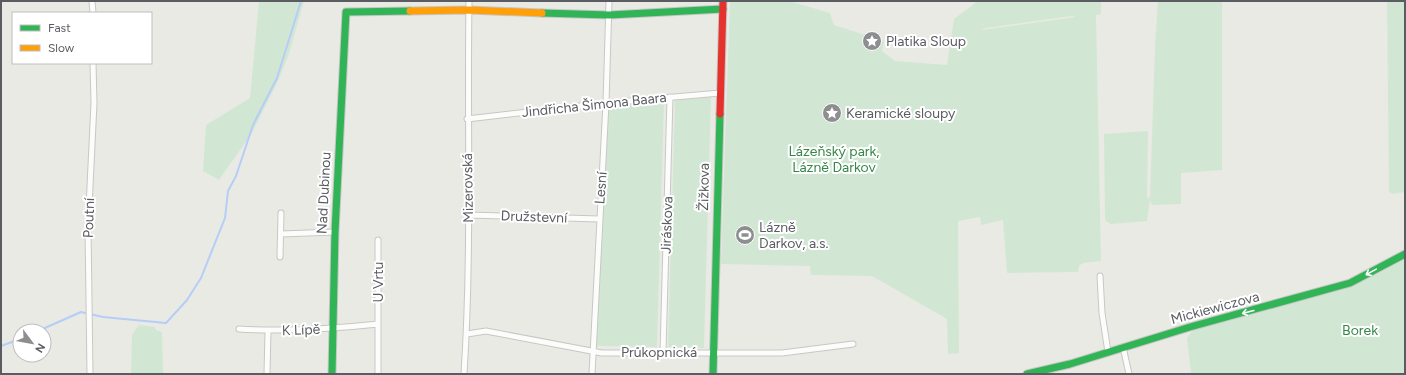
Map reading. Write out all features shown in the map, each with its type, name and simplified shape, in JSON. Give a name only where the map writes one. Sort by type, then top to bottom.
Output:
[{"type":"street","points":[[92,1],[93,12]]},
{"type":"street","name":"Mizerovská","points":[[464,374],[467,334],[469,215],[467,119],[469,1]]},
{"type":"street","name":"Lesní","points":[[592,374],[606,103],[609,1]]},
{"type":"street","points":[[469,10],[609,15],[723,5]]},
{"type":"street","name":"Žižkova","points":[[713,374],[723,5]]},
{"type":"street","name":"Nad Dubinou","points":[[332,374],[335,232],[346,12],[469,10]]},
{"type":"street","name":"Poutní","points":[[90,374],[88,228],[94,103],[93,64]]},
{"type":"street","name":"Jindřicha Šimona Baara","points":[[467,119],[606,103],[720,93]]},
{"type":"street","name":"Jiráskova","points":[[663,352],[670,97]]},
{"type":"street","points":[[280,257],[282,234],[281,213]]},
{"type":"street","name":"Družstevní","points":[[469,215],[599,219]]},
{"type":"street","points":[[282,234],[335,232]]},
{"type":"street","name":"U Vrtu","points":[[378,240],[378,374]]},
{"type":"street","name":"Mickiewiczova","points":[[1027,374],[1070,364],[1190,327],[1350,284],[1405,254]]},
{"type":"street","points":[[1100,276],[1102,313],[1108,352]]},
{"type":"street","points":[[334,329],[378,324]]},
{"type":"street","name":"K Lípě","points":[[239,329],[268,331],[334,329]]},
{"type":"street","name":"K Lípě","points":[[267,374],[268,331]]},
{"type":"street","name":"Průkopnická","points":[[467,334],[486,331],[593,352],[782,353],[853,344]]},
{"type":"street","points":[[1123,348],[1129,374]]},
{"type":"green space","points":[[259,1],[304,1],[289,54],[278,81],[252,133],[219,180],[203,171],[206,125],[250,98]]},
{"type":"green space","name":"Lázeňský park, Lázně Darkov","points":[[730,1],[789,1],[830,13],[834,25],[884,41],[882,51],[895,61],[947,65],[954,19],[978,1],[1101,1],[1101,14],[1096,15],[1101,261],[1083,263],[1079,266],[1078,272],[1007,273],[1003,220],[981,225],[980,217],[958,221],[959,353],[948,354],[947,319],[872,276],[811,275],[810,266],[721,264]],"holes":[[[1072,16],[1076,17],[981,30],[986,28]]]},
{"type":"green space","points":[[1158,1],[1222,1],[1222,170],[1181,173],[1181,204],[1152,205],[1150,200],[1147,221],[1111,224],[1106,221],[1105,218],[1104,134],[1148,131],[1147,198],[1150,197]]},
{"type":"green space","points":[[1387,1],[1405,1],[1405,192],[1393,194],[1389,192]]},
{"type":"green space","points":[[711,97],[704,348],[668,347],[675,100]]},
{"type":"green space","points":[[664,101],[657,347],[596,346],[608,110],[610,105]]},
{"type":"green space","name":"Borek","points":[[1405,258],[1405,374],[1191,374],[1187,338],[1195,327],[1351,287]]},
{"type":"green space","points":[[139,325],[155,327],[156,330],[162,332],[163,374],[131,374],[132,334]]},
{"type":"waterway","points":[[52,325],[81,312],[103,317],[166,323],[187,300],[201,278],[225,218],[228,191],[236,176],[253,125],[277,78],[301,1]]},
{"type":"waterway","points":[[1,346],[12,342]]},
{"type":"traffic: fast","points":[[542,13],[609,15],[723,9]]},
{"type":"traffic: fast","points":[[332,374],[335,232],[346,12],[410,11]]},
{"type":"traffic: fast","points":[[713,374],[720,114]]},
{"type":"traffic: fast","points":[[1027,374],[1070,364],[1190,327],[1350,283],[1405,254]]},
{"type":"traffic: slow","points":[[410,11],[469,10],[542,13]]},
{"type":"traffic: jam","points":[[720,114],[723,1]]},
{"type":"place","name":"Platika Sloup","points":[[872,41]]},
{"type":"place","name":"Keramické sloupy","points":[[832,113]]},
{"type":"place","name":"Lázně Darkov, a.s.","points":[[745,235]]}]
